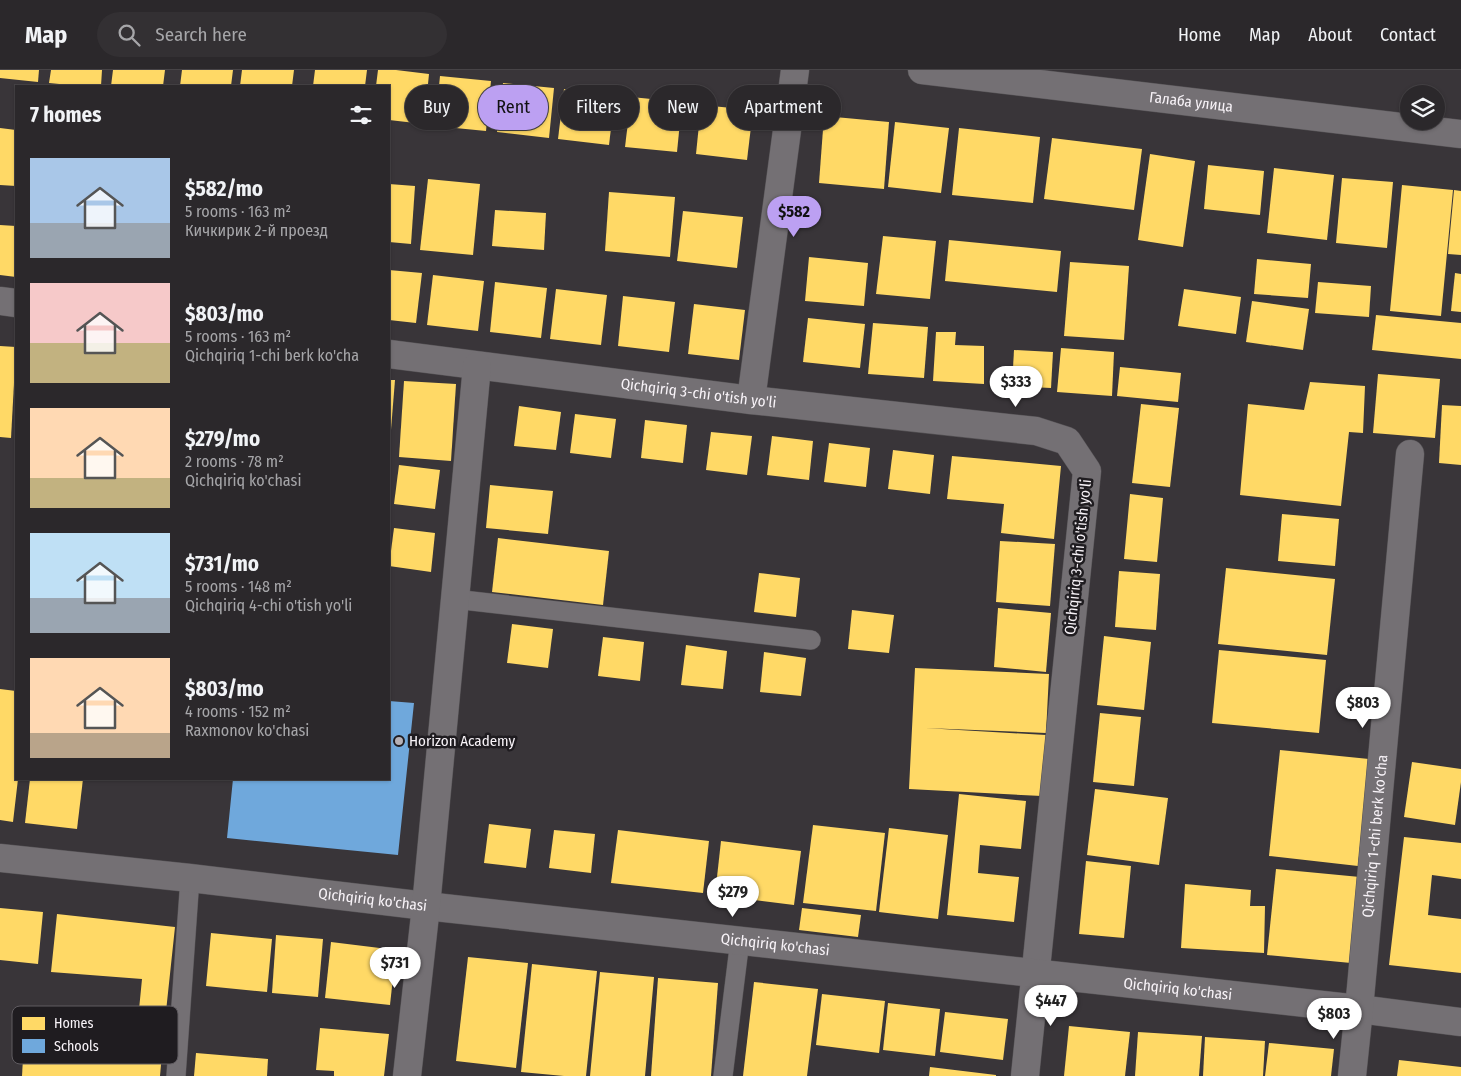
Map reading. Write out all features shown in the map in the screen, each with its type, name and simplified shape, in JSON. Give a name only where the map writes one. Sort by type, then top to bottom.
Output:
[{"type":"street","points":[[751,400],[795,70]]},
{"type":"street","name":"Галаба улица","points":[[922,70],[1461,134]]},
{"type":"street","points":[[0,301],[15,303]]},
{"type":"street","name":"Qichqiriq 3-chi o'tish yo'li","points":[[390,354],[751,400],[1036,431],[1067,441],[1087,471],[1025,1076]]},
{"type":"street","points":[[407,1076],[426,906],[477,366]]},
{"type":"street","name":"Qichqiriq 1-chi berk ko'cha","points":[[1352,1076],[1410,454]]},
{"type":"street","name":"Qichqiriq ko'chasi","points":[[0,858],[1359,1009],[1461,1022]]},
{"type":"lane","points":[[454,599],[811,640]]},
{"type":"lane","points":[[178,1048],[190,878]]},
{"type":"lane","points":[[723,1076],[740,940]]},
{"type":"building: Homes","points":[[0,70],[39,70],[38,82],[0,78]]},
{"type":"building: Homes","points":[[51,70],[102,70],[101,85],[49,83]]},
{"type":"building: Homes","points":[[113,70],[165,70],[163,85],[111,85]]},
{"type":"building: Homes","points":[[182,70],[233,70],[231,85],[180,85]]},
{"type":"building: Homes","points":[[242,70],[294,70],[292,85],[240,85]]},
{"type":"building: Homes","points":[[315,70],[367,70],[365,85],[313,85]]},
{"type":"building: Homes","points":[[378,70],[429,74],[428,85],[405,85],[405,122],[390,120],[390,85],[376,85]]},
{"type":"building: Homes","points":[[440,76],[491,81],[491,85],[478,85],[478,130],[486,131],[468,129],[468,85],[439,85]]},
{"type":"building: Homes","points":[[503,83],[523,85],[503,85]]},
{"type":"building: Homes","points":[[548,87],[554,88],[549,138],[497,132],[497,130],[548,130]]},
{"type":"building: Homes","points":[[639,98],[649,99],[649,130],[679,130],[677,152],[625,147],[627,130],[639,130]]},
{"type":"building: Homes","points":[[717,107],[727,108],[727,130],[751,130],[747,160],[696,154],[698,130],[717,130]]},
{"type":"building: Homes","points":[[841,118],[889,122],[884,189],[819,183],[823,130],[841,130]]},
{"type":"building: Homes","points":[[895,122],[949,128],[941,193],[888,187]]},
{"type":"building: Homes","points":[[0,128],[15,130],[15,186],[0,185]]},
{"type":"building: Homes","points":[[959,128],[1040,137],[1033,203],[952,195]]},
{"type":"building: Homes","points":[[559,130],[611,130],[609,145],[558,139]]},
{"type":"building: Homes","points":[[1052,138],[1142,149],[1134,210],[1044,199]]},
{"type":"building: Homes","points":[[1150,154],[1195,161],[1183,247],[1138,240]]},
{"type":"building: Homes","points":[[1208,165],[1264,171],[1260,215],[1204,209]]},
{"type":"building: Homes","points":[[1274,168],[1334,175],[1327,240],[1267,233]]},
{"type":"building: Homes","points":[[1342,178],[1393,182],[1387,248],[1336,243]]},
{"type":"building: Homes","points":[[428,179],[480,184],[473,255],[420,250]]},
{"type":"building: Homes","points":[[390,184],[415,186],[411,244],[390,242]]},
{"type":"building: Homes","points":[[1402,185],[1453,190],[1441,316],[1390,311]]},
{"type":"building: Homes","points":[[1454,190],[1461,191],[1461,255],[1448,254]]},
{"type":"building: Homes","points":[[609,192],[675,197],[670,257],[605,251]]},
{"type":"building: Homes","points":[[495,210],[546,213],[544,250],[492,246]]},
{"type":"building: Homes","points":[[683,211],[743,217],[737,268],[677,261]]},
{"type":"building: Homes","points":[[0,225],[15,226],[15,277],[0,275]]},
{"type":"building: Homes","points":[[883,236],[936,241],[930,299],[876,294]]},
{"type":"building: Homes","points":[[949,240],[1061,251],[1057,292],[945,281]]},
{"type":"building: Homes","points":[[809,257],[868,263],[864,306],[805,301]]},
{"type":"building: Homes","points":[[1257,259],[1311,264],[1308,298],[1254,294]]},
{"type":"building: Homes","points":[[1070,262],[1129,266],[1124,340],[1064,336]]},
{"type":"building: Homes","points":[[390,270],[422,273],[416,323],[390,320]]},
{"type":"building: Homes","points":[[1455,273],[1461,274],[1461,312],[1451,311]]},
{"type":"building: Homes","points":[[433,275],[484,281],[478,331],[427,325]]},
{"type":"building: Homes","points":[[495,282],[547,288],[541,338],[490,332]]},
{"type":"building: Homes","points":[[1318,282],[1371,286],[1369,317],[1315,313]]},
{"type":"building: Homes","points":[[556,289],[607,295],[601,345],[550,339]]},
{"type":"building: Homes","points":[[1184,289],[1241,297],[1236,334],[1178,326]]},
{"type":"building: Homes","points":[[623,296],[675,302],[669,352],[618,346]]},
{"type":"building: Homes","points":[[1252,301],[1309,309],[1303,350],[1246,342]]},
{"type":"building: Homes","points":[[694,304],[745,310],[739,360],[688,354]]},
{"type":"building: Homes","points":[[1376,315],[1461,323],[1461,359],[1372,350]]},
{"type":"building: Homes","points":[[808,318],[865,324],[860,368],[803,362]]},
{"type":"building: Homes","points":[[873,323],[928,327],[924,378],[868,374]]},
{"type":"building: Homes","points":[[936,332],[956,332],[955,345],[984,346],[984,384],[933,381]]},
{"type":"building: Homes","points":[[0,346],[15,347],[11,438],[0,437]]},
{"type":"building: Homes","points":[[1061,348],[1114,352],[1112,396],[1057,392]]},
{"type":"building: Homes","points":[[1014,350],[1053,352],[1051,388],[1012,386]]},
{"type":"building: Homes","points":[[1120,367],[1181,373],[1178,402],[1117,396]]},
{"type":"building: Homes","points":[[1378,374],[1440,379],[1435,438],[1373,433]]},
{"type":"building: Homes","points":[[390,380],[395,380],[390,442]]},
{"type":"building: Homes","points":[[404,381],[456,384],[451,461],[399,457]]},
{"type":"building: Homes","points":[[1310,382],[1365,386],[1363,433],[1349,432],[1341,506],[1240,495],[1248,404],[1304,410]]},
{"type":"building: Homes","points":[[1141,404],[1179,408],[1170,487],[1132,483]]},
{"type":"building: Homes","points":[[1442,405],[1461,406],[1461,465],[1439,463]]},
{"type":"building: Homes","points":[[519,406],[561,412],[556,450],[514,446]]},
{"type":"building: Homes","points":[[575,414],[616,419],[611,458],[570,453]]},
{"type":"building: Homes","points":[[645,420],[687,425],[683,463],[641,458]]},
{"type":"building: Homes","points":[[711,432],[752,436],[747,475],[706,470]]},
{"type":"building: Homes","points":[[772,436],[813,441],[809,480],[767,475]]},
{"type":"building: Homes","points":[[829,443],[870,448],[866,487],[824,482]]},
{"type":"building: Homes","points":[[893,450],[934,455],[930,494],[888,489]]},
{"type":"building: Homes","points":[[952,456],[1061,466],[1054,539],[1001,533],[1004,504],[947,499]]},
{"type":"building: Homes","points":[[399,465],[440,470],[435,509],[394,504]]},
{"type":"building: Homes","points":[[490,485],[553,491],[548,534],[486,528]]},
{"type":"building: Homes","points":[[1130,494],[1163,498],[1157,562],[1124,559]]},
{"type":"building: Homes","points":[[1282,514],[1339,519],[1335,566],[1278,561]]},
{"type":"building: Homes","points":[[394,528],[435,533],[431,572],[390,566]]},
{"type":"building: Homes","points":[[498,538],[609,551],[603,605],[492,592]]},
{"type":"building: Homes","points":[[1000,541],[1055,544],[1050,606],[996,602]]},
{"type":"building: Homes","points":[[1226,568],[1335,579],[1327,655],[1218,644]]},
{"type":"building: Homes","points":[[1119,571],[1160,574],[1156,630],[1115,627]]},
{"type":"building: Homes","points":[[759,573],[800,578],[796,617],[754,612]]},
{"type":"building: Homes","points":[[998,608],[1051,613],[1046,672],[994,667]]},
{"type":"building: Homes","points":[[852,610],[894,615],[889,653],[848,649]]},
{"type":"building: Homes","points":[[512,624],[553,629],[548,668],[507,663]]},
{"type":"building: Homes","points":[[1104,636],[1151,642],[1144,710],[1097,705]]},
{"type":"building: Homes","points":[[603,637],[644,642],[640,681],[598,676]]},
{"type":"building: Homes","points":[[686,645],[727,651],[723,689],[681,685]]},
{"type":"building: Homes","points":[[1219,650],[1326,660],[1319,733],[1212,723]]},
{"type":"building: Homes","points":[[764,652],[806,658],[801,696],[760,692]]},
{"type":"building: Homes","points":[[915,668],[1049,674],[1046,733],[925,728],[1046,735],[1042,796],[909,789]]},
{"type":"building: Homes","points":[[0,689],[15,691],[15,780],[18,780],[13,822],[0,820]]},
{"type":"building: Homes","points":[[1100,713],[1141,717],[1134,786],[1093,782]]},
{"type":"building: Homes","points":[[1280,750],[1369,759],[1358,866],[1269,856]]},
{"type":"building: Homes","points":[[1412,762],[1461,769],[1455,825],[1404,817]]},
{"type":"building: Homes","points":[[30,780],[83,780],[77,829],[25,823]]},
{"type":"building: Homes","points":[[1095,789],[1168,798],[1159,865],[1087,855]]},
{"type":"building: Homes","points":[[959,794],[1026,801],[1021,849],[980,845],[978,873],[1019,877],[1014,922],[947,915]]},
{"type":"building: Homes","points":[[489,824],[531,829],[526,868],[484,863]]},
{"type":"building: Homes","points":[[813,825],[885,833],[876,911],[803,903]]},
{"type":"building: Homes","points":[[889,828],[948,835],[938,919],[879,912]]},
{"type":"building: Homes","points":[[554,830],[595,834],[591,873],[549,868]]},
{"type":"building: Homes","points":[[618,830],[709,841],[703,893],[611,883]]},
{"type":"building: Homes","points":[[1404,837],[1461,843],[1461,879],[1432,875],[1428,915],[1461,919],[1461,973],[1389,965]]},
{"type":"building: Homes","points":[[721,841],[801,851],[794,905],[715,895]]},
{"type":"building: Homes","points":[[1086,861],[1131,866],[1124,938],[1079,934]]},
{"type":"building: Homes","points":[[1276,869],[1360,877],[1351,963],[1267,955]]},
{"type":"building: Homes","points":[[1185,884],[1251,890],[1250,906],[1265,906],[1264,953],[1181,948]]},
{"type":"building: Homes","points":[[0,908],[43,912],[38,964],[0,960]]},
{"type":"building: Homes","points":[[802,908],[861,915],[858,937],[799,930]]},
{"type":"building: Homes","points":[[57,914],[175,927],[167,1006],[139,1006],[142,979],[51,972]]},
{"type":"building: Homes","points":[[211,933],[272,939],[267,992],[206,986]]},
{"type":"building: Homes","points":[[276,935],[323,939],[318,997],[272,993]]},
{"type":"building: Homes","points":[[331,942],[396,950],[390,1005],[325,998]]},
{"type":"building: Homes","points":[[468,957],[528,963],[516,1068],[456,1061]]},
{"type":"building: Homes","points":[[532,964],[597,971],[586,1076],[521,1072]]},
{"type":"building: Homes","points":[[600,972],[654,977],[645,1076],[590,1076]]},
{"type":"building: Homes","points":[[658,978],[718,983],[711,1076],[651,1076]]},
{"type":"building: Homes","points":[[754,982],[818,989],[807,1076],[743,1076]]},
{"type":"building: Homes","points":[[822,994],[885,1001],[879,1053],[816,1045]]},
{"type":"building: Homes","points":[[888,1003],[940,1009],[935,1056],[883,1050]]},
{"type":"building: Homes","points":[[945,1012],[1008,1019],[1003,1060],[940,1052]]},
{"type":"building: Homes","points":[[1069,1026],[1130,1032],[1125,1076],[1064,1076]]},
{"type":"building: Homes","points":[[320,1028],[389,1034],[384,1076],[334,1076],[334,1071],[316,1070]]},
{"type":"building: Homes","points":[[1138,1032],[1202,1036],[1199,1076],[1135,1076]]},
{"type":"building: Homes","points":[[1205,1037],[1265,1041],[1263,1076],[1203,1076]]},
{"type":"building: Homes","points":[[1269,1043],[1334,1049],[1331,1076],[1265,1076]]},
{"type":"building: Homes","points":[[196,1053],[268,1059],[267,1076],[194,1076]]},
{"type":"building: Homes","points":[[1399,1060],[1461,1067],[1461,1076],[1397,1076]]},
{"type":"building: Homes","points":[[23,1064],[161,1064],[160,1076],[22,1076]]},
{"type":"building: Homes","points":[[930,1067],[996,1075],[996,1076],[929,1076]]},
{"type":"building: Schools","name":"Horizon Academy","points":[[390,701],[414,703],[398,855],[227,838],[233,780],[390,780]]},
{"type":"place","name":"Horizon Academy","points":[[399,741]]}]
